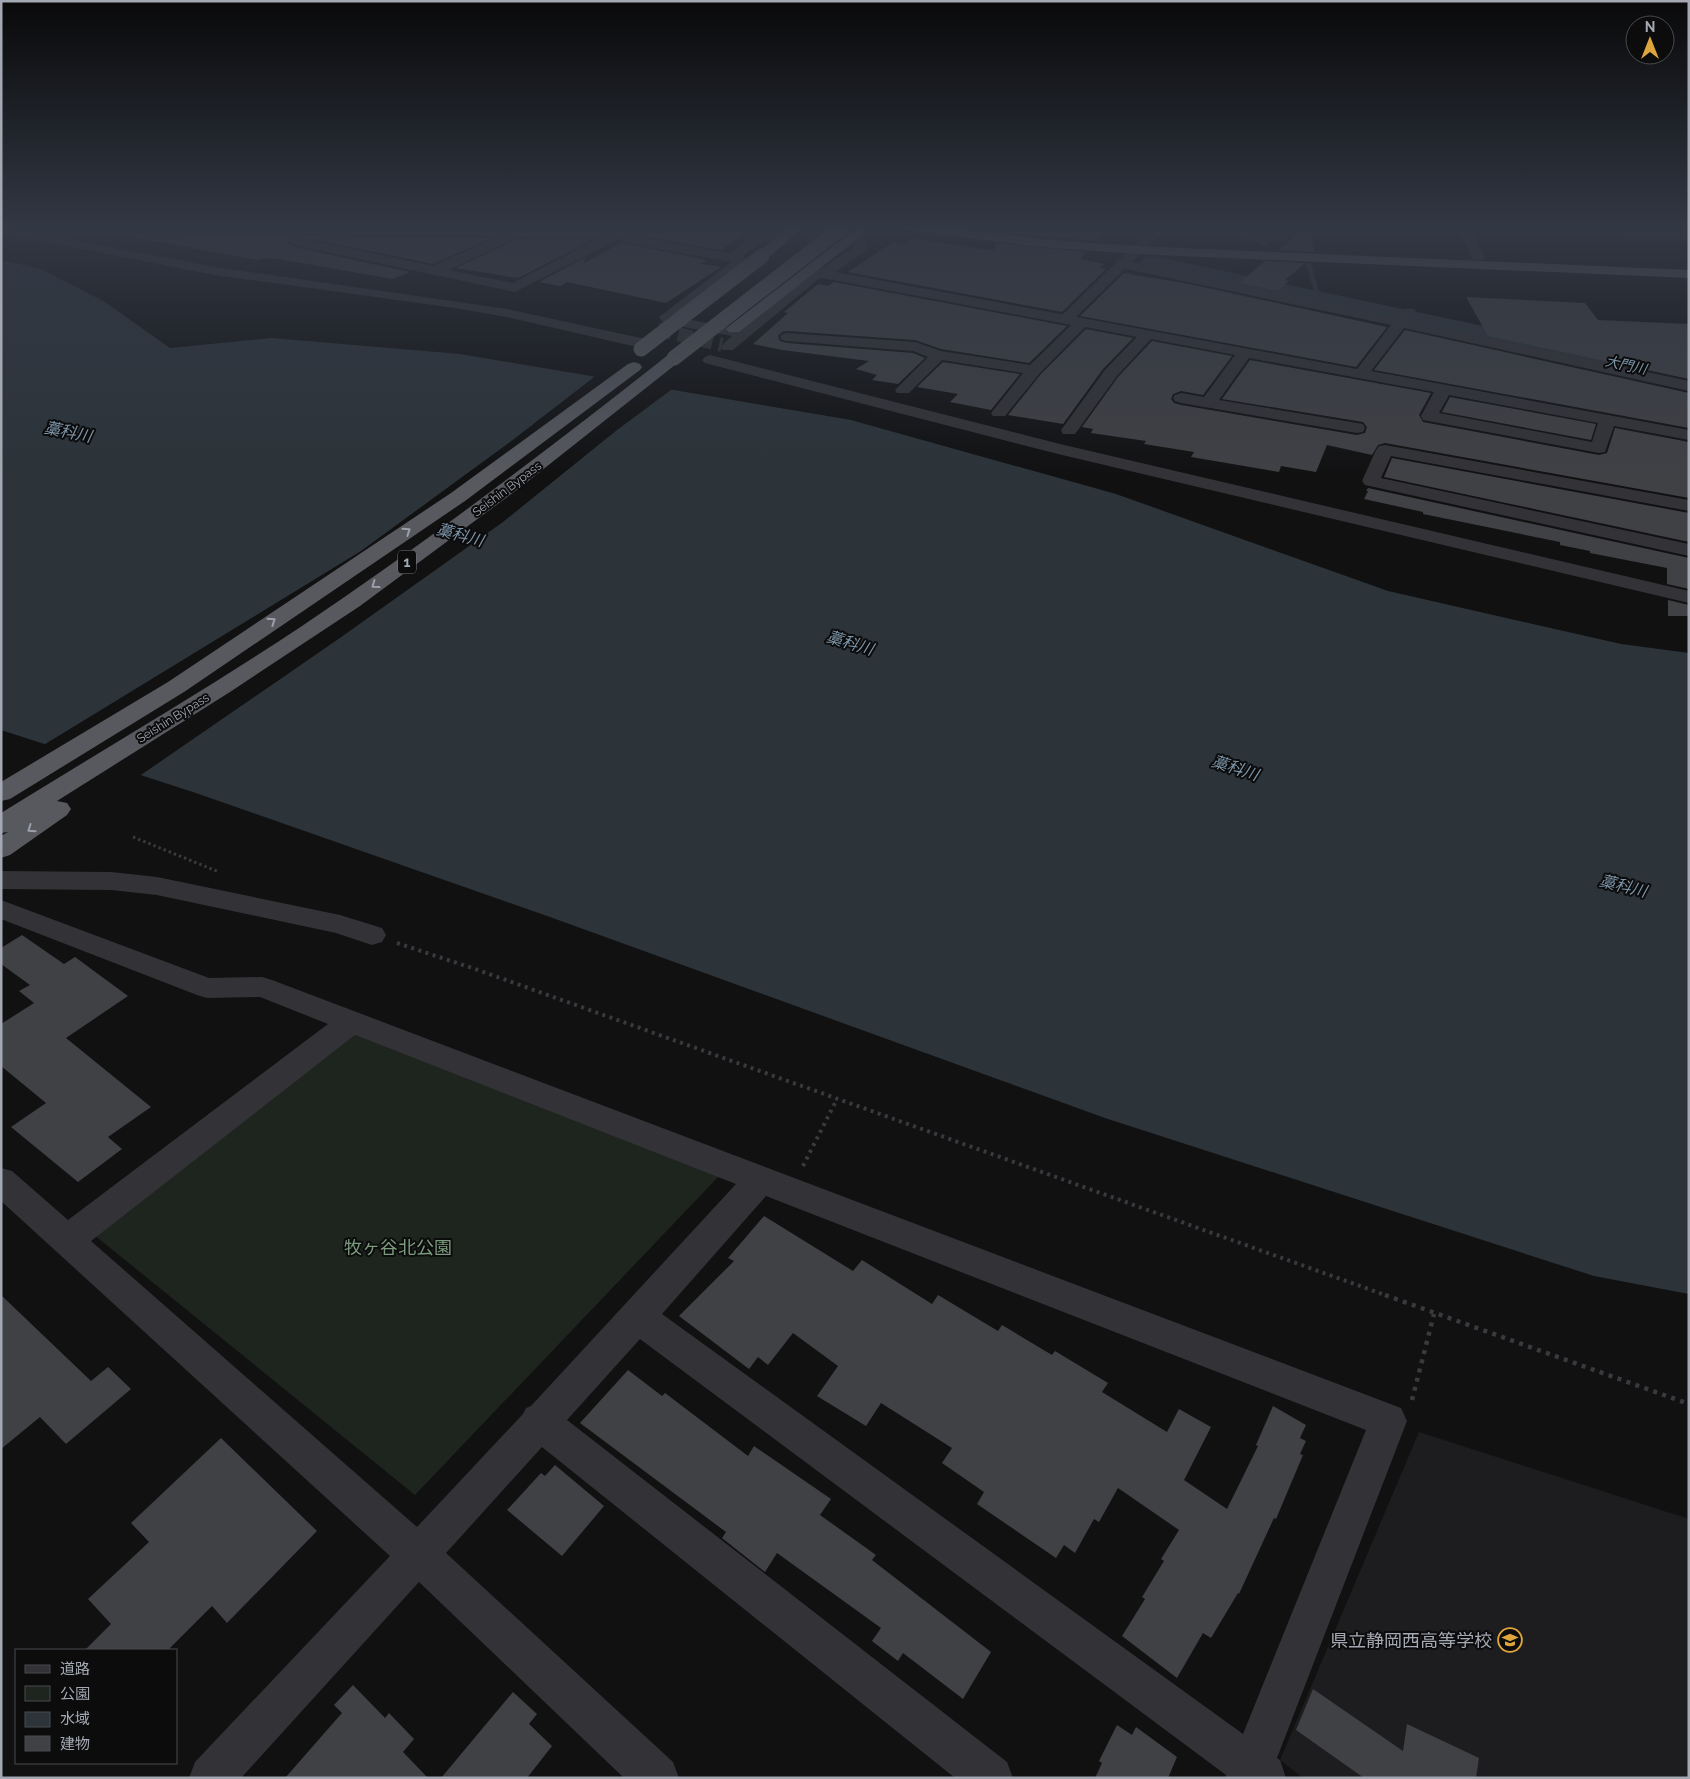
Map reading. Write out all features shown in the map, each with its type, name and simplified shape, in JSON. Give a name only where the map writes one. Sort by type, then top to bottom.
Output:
[{"type":"highway","name":"1","points":[[530,442],[594,386],[692,309]]},
{"type":"highway","name":"Seishin Bypass","points":[[1,793],[176,687],[231,648],[458,497],[712,309]]},
{"type":"highway","name":"Seishin Bypass","points":[[1,825],[256,666],[352,602],[481,509],[746,309]]},
{"type":"highway","name":"1","points":[[556,452],[763,309]]},
{"type":"highway","name":"1","points":[[1,778],[231,648]]},
{"type":"highway","name":"1","points":[[1,849],[256,666]]},
{"type":"street","points":[[484,309],[650,345]]},
{"type":"street","points":[[496,309],[626,325]]},
{"type":"street","points":[[678,309],[666,318],[668,320],[746,334]]},
{"type":"street","points":[[776,309],[746,334],[725,346],[760,362],[890,406]]},
{"type":"street","points":[[1018,309],[1689,435]]},
{"type":"street","points":[[1066,319],[1076,309]]},
{"type":"street","points":[[1362,309],[1404,317],[1689,386]]},
{"type":"street","points":[[1361,374],[1404,317]]},
{"type":"street","points":[[999,413],[1034,370],[1082,322]]},
{"type":"street","points":[[1069,430],[1110,373],[1148,334]]},
{"type":"street","points":[[787,337],[916,347],[938,354],[1034,370]]},
{"type":"street","points":[[1210,402],[1245,352]]},
{"type":"street","points":[[904,390],[938,354]]},
{"type":"street","points":[[710,360],[1058,449],[1689,597]]},
{"type":"street","points":[[1444,389],[1429,416],[1599,448],[1607,420]]},
{"type":"street","points":[[1181,398],[1357,428]]},
{"type":"street","points":[[1689,506],[1555,502],[1371,481],[1384,450],[1555,502],[1689,550]]},
{"type":"street","points":[[1,880],[102,881],[157,886],[340,924],[372,935]]},
{"type":"street","points":[[1,909],[207,988],[262,987],[1388,1420],[1254,1774],[638,1317]]},
{"type":"street","points":[[67,1240],[351,1022]]},
{"type":"street","points":[[1,1182],[418,1553],[657,1778]]},
{"type":"street","points":[[212,1778],[638,1317],[776,1185]]},
{"type":"street","points":[[540,1421],[991,1778]]},
{"type":"path","points":[[133,837],[225,875]]},
{"type":"path","points":[[372,935],[488,974],[1689,1404]]},
{"type":"path","points":[[776,1185],[837,1100]]},
{"type":"path","points":[[1411,1406],[1434,1314]]},
{"type":"shaded area","name":"県立静岡西高等学校","points":[[1419,1432],[1689,1519],[1689,1778],[1303,1778],[1280,1760]]},
{"type":"green space","name":"牧ヶ谷北公園","points":[[355,1035],[719,1176],[415,1495],[93,1234]]},
{"type":"water","name":"藁科川","points":[[1,309],[115,309],[170,348],[272,338],[460,354],[851,420],[1116,494],[1388,591],[1621,644],[1689,653],[1689,1294],[1594,1276],[1105,1118],[550,917],[196,793],[1,730]]},
{"type":"pier","points":[[598,374],[675,387],[617,430],[503,522],[337,640],[138,777],[42,746],[361,551],[514,439]]},
{"type":"building","points":[[788,309],[977,309],[1067,326],[1029,363],[941,349],[915,340],[787,331],[782,332],[778,336],[780,341],[787,343],[913,353],[925,358],[898,384],[872,380],[877,375],[856,369],[869,361],[782,350],[753,344],[788,313],[784,312]]},
{"type":"building","points":[[1046,309],[1065,309],[1062,312]]},
{"type":"building","points":[[1087,309],[1304,309],[1387,327],[1356,367],[1080,316]]},
{"type":"building","points":[[1473,309],[1590,309],[1598,320],[1689,324],[1689,379],[1488,336]]},
{"type":"building","points":[[1086,329],[1133,338],[1103,369],[1063,424],[1008,415],[1041,374]]},
{"type":"building","points":[[1405,330],[1689,393],[1689,428],[1374,370]]},
{"type":"building","points":[[1152,341],[1232,356],[1203,395],[1181,391],[1173,394],[1171,399],[1174,403],[1181,405],[1357,435],[1365,433],[1367,427],[1363,422],[1222,399],[1250,360],[1431,393],[1419,415],[1423,422],[1599,455],[1607,453],[1615,428],[1689,442],[1689,498],[1385,443],[1378,445],[1372,455],[1327,445],[1316,472],[1281,466],[1279,472],[1191,457],[1194,452],[1144,444],[1146,441],[1091,433],[1093,429],[1082,427],[1118,377]]},
{"type":"building","points":[[943,362],[1020,374],[991,410],[950,402],[958,394],[917,387]]},
{"type":"building","points":[[1450,397],[1596,424],[1591,440],[1442,412]]},
{"type":"building","points":[[1392,458],[1689,513],[1689,542],[1384,477]]},
{"type":"building","points":[[1368,488],[1689,558],[1689,589],[1667,584],[1667,568],[1590,553],[1590,551],[1560,545],[1560,542],[1423,514],[1423,512],[1364,499]]},
{"type":"building","points":[[1668,600],[1689,605],[1689,616],[1668,616]]},
{"type":"building","points":[[22,935],[64,964],[75,957],[128,996],[66,1038],[151,1107],[108,1137],[122,1149],[78,1182],[11,1127],[46,1103],[1,1066],[1,1024],[34,1003],[19,991],[30,985],[1,964],[1,948]]},
{"type":"building","points":[[764,1216],[853,1271],[862,1260],[932,1304],[938,1295],[998,1331],[1002,1325],[1052,1355],[1055,1351],[1108,1383],[1102,1392],[1167,1432],[1179,1409],[1211,1427],[1184,1480],[1227,1509],[1258,1446],[1256,1445],[1273,1406],[1306,1425],[1300,1438],[1306,1441],[1300,1454],[1303,1455],[1276,1519],[1274,1518],[1239,1594],[1211,1638],[1203,1633],[1177,1678],[1122,1636],[1145,1599],[1142,1597],[1164,1561],[1161,1559],[1179,1530],[1118,1488],[1099,1522],[1094,1519],[1075,1553],[1064,1545],[1056,1558],[977,1504],[984,1492],[942,1463],[952,1448],[881,1403],[866,1426],[817,1396],[838,1366],[793,1333],[768,1365],[758,1357],[749,1369],[679,1316],[734,1261],[728,1258]]},
{"type":"building","points":[[1,1295],[91,1381],[108,1367],[131,1389],[66,1444],[40,1417],[1,1449]]},
{"type":"building","points":[[628,1370],[662,1396],[665,1393],[748,1456],[754,1446],[831,1499],[820,1515],[876,1555],[872,1560],[991,1652],[963,1699],[903,1653],[898,1661],[872,1641],[881,1628],[777,1553],[765,1572],[722,1538],[726,1532],[580,1423]]},
{"type":"building","points":[[221,1438],[317,1531],[227,1623],[212,1606],[169,1649],[86,1649],[111,1624],[88,1599],[149,1542],[131,1523]]},
{"type":"building","points":[[555,1465],[604,1506],[562,1556],[507,1510],[541,1473],[545,1476]]},
{"type":"building","points":[[353,1685],[385,1718],[389,1713],[414,1739],[403,1752],[428,1778],[285,1778],[342,1713],[334,1705]]},
{"type":"building","points":[[1313,1689],[1403,1751],[1407,1724],[1479,1758],[1476,1778],[1364,1778],[1296,1730]]},
{"type":"building","points":[[513,1692],[537,1714],[529,1724],[552,1746],[527,1778],[441,1778]]},
{"type":"building","points":[[1117,1725],[1132,1735],[1136,1727],[1177,1757],[1168,1778],[1095,1778],[1102,1763],[1099,1761]]},
{"type":"waterway","name":"大門川","points":[[1363,309],[1607,361]]},
{"type":"tunnel","points":[[658,329],[722,345]]},
{"type":"place","name":"県立静岡西高等学校","points":[[1510,1640]]}]
